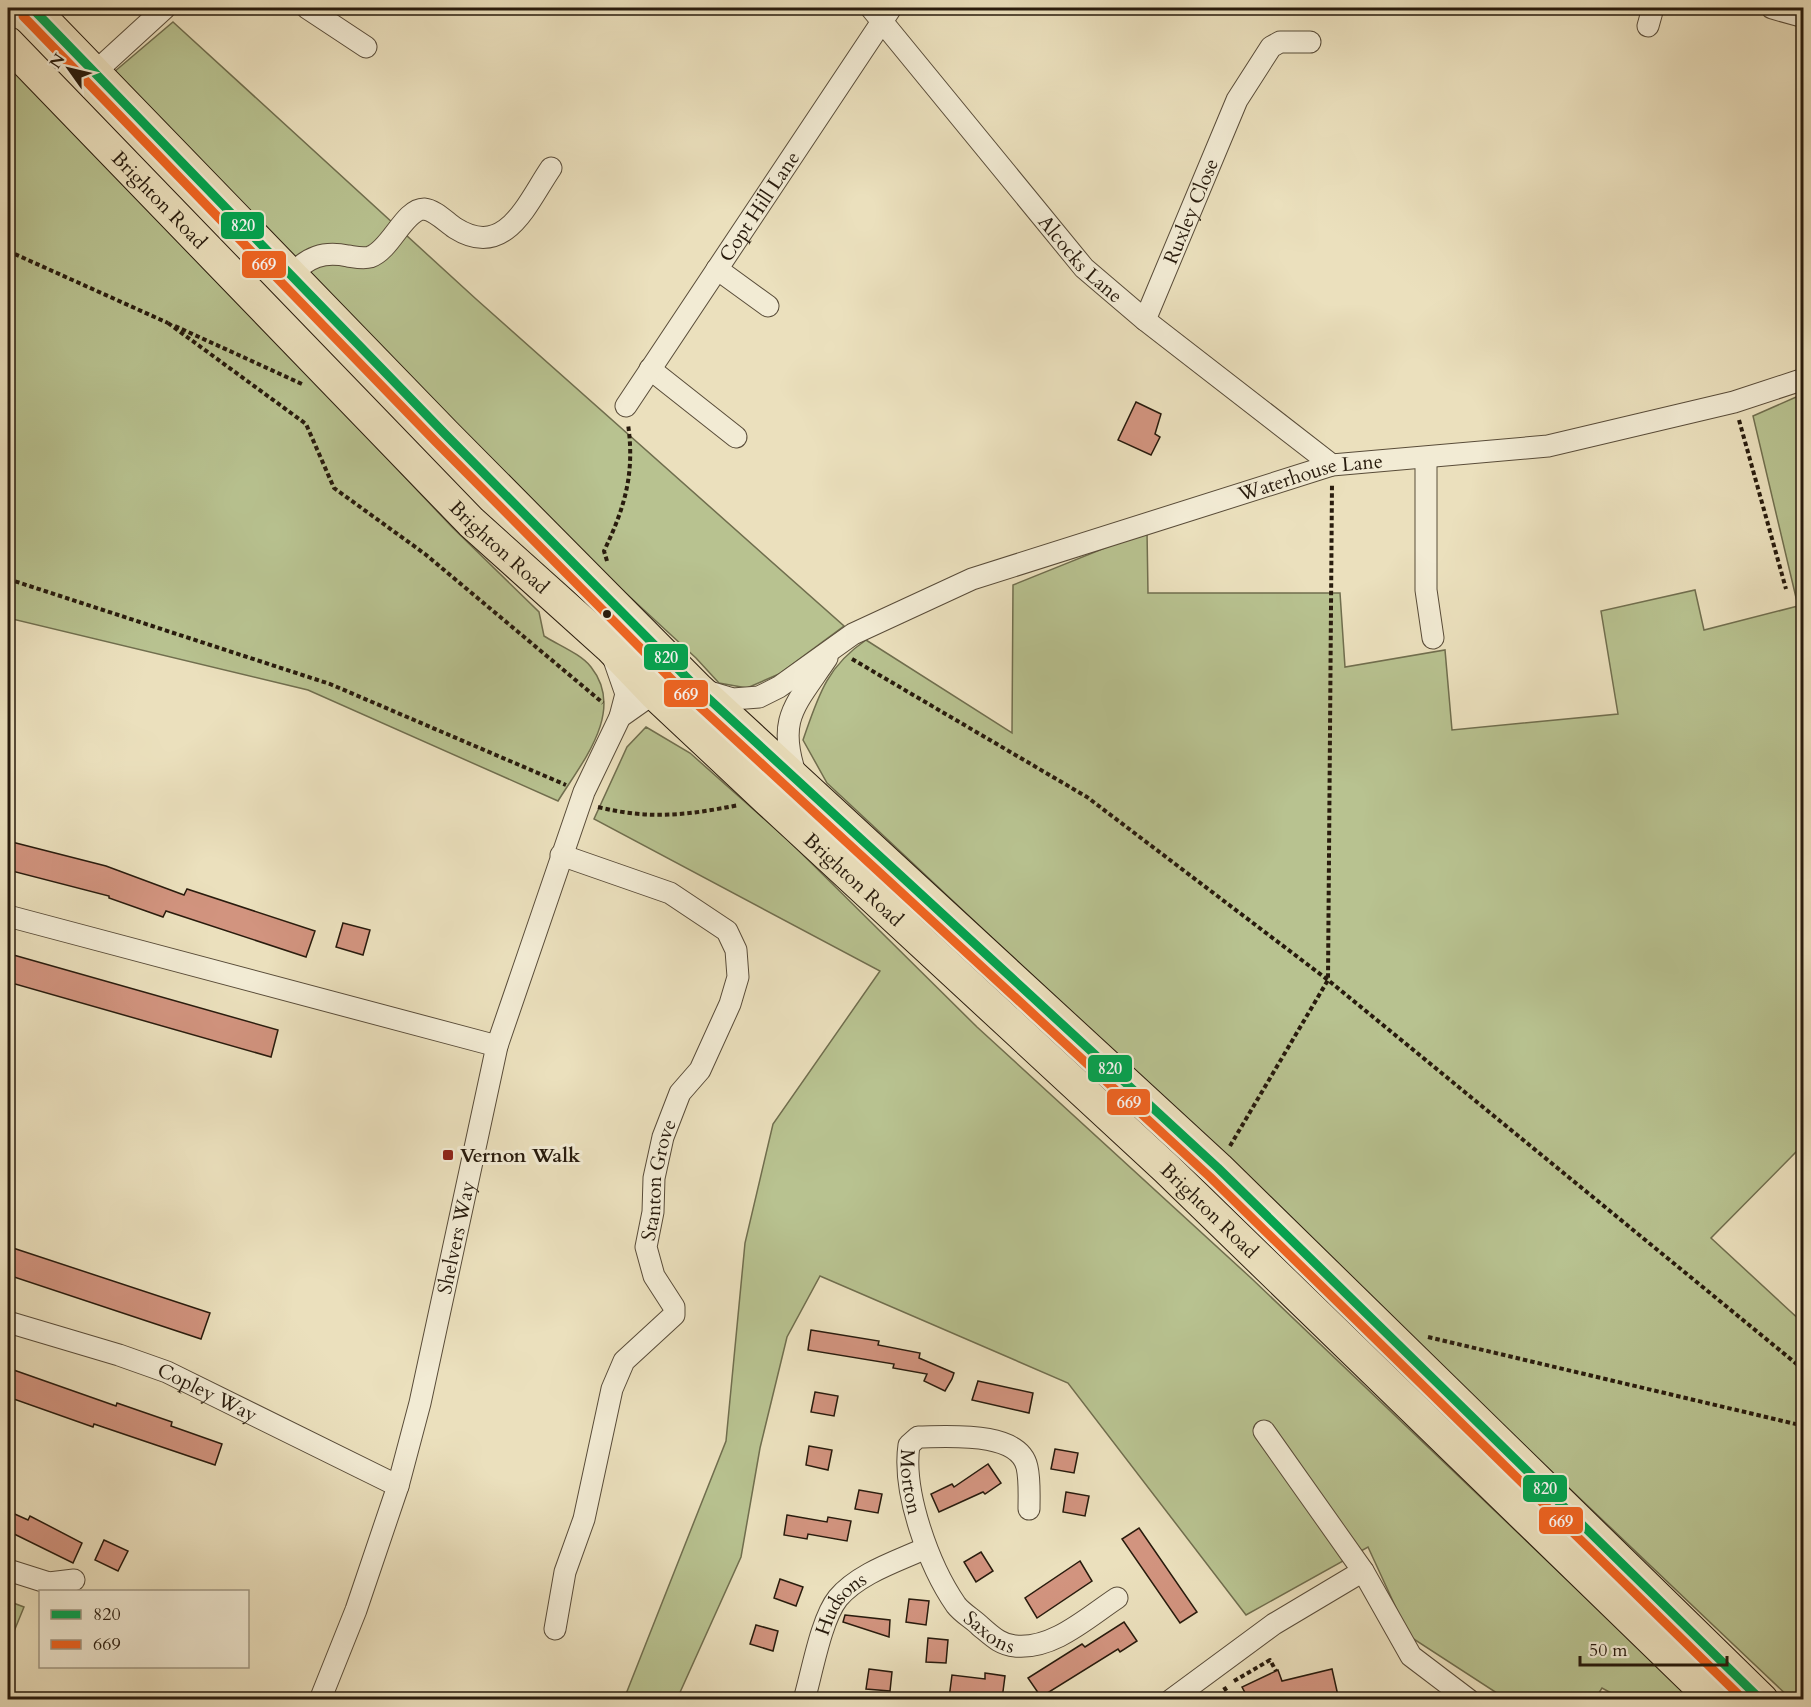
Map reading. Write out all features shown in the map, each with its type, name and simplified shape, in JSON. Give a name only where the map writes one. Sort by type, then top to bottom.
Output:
[{"type":"highway","name":"Brighton Road","points":[[32,8],[697,688],[1218,1168],[1762,1700]]},
{"type":"highway","name":"Brighton Road","points":[[8,43],[471,522],[610,647],[654,693],[768,800],[1167,1169],[1714,1700]]},
{"type":"highway","points":[[622,611],[656,670],[654,693]]},
{"type":"street","points":[[94,73],[165,8]]},
{"type":"street","points":[[307,8],[366,47]]},
{"type":"street","points":[[1772,8],[1803,17]]},
{"type":"street","name":"Copt Hill Lane","points":[[626,406],[882,13]]},
{"type":"street","name":"Alcocks Lane","points":[[882,13],[1084,268],[1145,320],[1332,465]]},
{"type":"street","name":"Ruxley Close","points":[[1145,320],[1237,100],[1271,47],[1280,42],[1310,42]]},
{"type":"street","points":[[291,275],[303,263],[328,253],[370,257],[386,247],[413,213],[422,209],[431,211],[467,235],[480,239],[494,237],[507,231],[551,168]]},
{"type":"street","points":[[717,269],[768,306]]},
{"type":"street","points":[[650,369],[736,437]]},
{"type":"street","name":"Waterhouse Lane","points":[[697,688],[733,699],[759,697],[779,687],[853,634],[972,579],[1332,465],[1548,446],[1734,402],[1803,379]]},
{"type":"street","points":[[1426,458],[1426,590],[1433,638]]},
{"type":"street","name":"Waterhouse Lane","points":[[798,781],[787,745],[788,719],[836,645]]},
{"type":"street","points":[[610,647],[626,694],[620,717]]},
{"type":"street","name":"Shelvers Way","points":[[320,1700],[356,1610],[398,1486],[420,1403],[497,1046],[582,797],[620,717],[654,693]]},
{"type":"street","name":"Stanton Grove","points":[[555,1629],[565,1572],[584,1519],[612,1389],[624,1361],[674,1315],[674,1307],[654,1276],[646,1247],[653,1212],[654,1178],[663,1137],[680,1093],[699,1070],[730,1004],[738,977],[736,950],[727,931],[670,893],[595,864],[561,855]]},
{"type":"street","points":[[8,916],[497,1046]]},
{"type":"street","name":"Copley Way","points":[[8,1322],[119,1355],[167,1372],[398,1486]]},
{"type":"street","points":[[1264,1431],[1363,1571],[1412,1656],[1469,1700]]},
{"type":"street","name":"Morton","points":[[926,1548],[910,1496],[907,1459],[909,1445],[918,1437],[980,1437],[1012,1447],[1023,1457],[1028,1467],[1029,1509]]},
{"type":"street","name":"Saxons","points":[[926,1548],[957,1605],[996,1640],[1015,1646],[1059,1636],[1117,1598]]},
{"type":"street","name":"Hudsons","points":[[804,1700],[824,1627],[838,1599],[860,1580],[926,1548]]},
{"type":"street","points":[[8,1570],[49,1583],[74,1580]]},
{"type":"street","points":[[1171,1700],[1274,1624],[1363,1571]]},
{"type":"path","points":[[8,250],[313,389]]},
{"type":"path","points":[[168,323],[306,424],[334,488],[425,554],[620,717]]},
{"type":"path","points":[[1734,402],[1786,589]]},
{"type":"path","points":[[610,571],[604,550],[622,512],[633,453],[626,406]]},
{"type":"path","points":[[1218,1168],[1328,980],[1332,465]]},
{"type":"path","points":[[8,579],[330,684],[582,797],[631,815],[676,815],[768,800]]},
{"type":"path","points":[[836,645],[844,654],[1087,796],[1328,980],[1803,1370]]},
{"type":"path","points":[[1418,1334],[1803,1426]]},
{"type":"path","points":[[1216,1691],[1270,1660],[1276,1671]]},
{"type":"path","points":[[1224,1687],[1232,1700]]},
{"type":"green space","points":[[173,22],[476,299],[844,626],[779,674],[747,688],[719,683],[696,658],[593,563],[402,370],[114,72]]},
{"type":"green space","points":[[8,57],[452,527],[539,612],[544,636],[575,654],[591,667],[601,684],[604,701],[602,718],[597,736],[588,753],[558,801],[308,690],[8,618]]},
{"type":"green space","points":[[1803,394],[1803,1151],[1799,1149],[1711,1238],[1803,1323],[1803,1699],[1791,1699],[827,783],[803,740],[819,697],[832,672],[852,650],[866,640],[1012,733],[1013,585],[1147,531],[1148,593],[1340,593],[1345,667],[1445,650],[1452,730],[1618,714],[1601,611],[1695,590],[1704,630],[1798,606],[1753,416]]},
{"type":"green space","points":[[646,727],[690,753],[789,841],[977,1027],[1251,1278],[1692,1699],[1622,1699],[1602,1688],[1595,1699],[1506,1699],[1409,1636],[1368,1547],[1246,1615],[1068,1383],[820,1276],[787,1337],[760,1448],[741,1557],[677,1699],[624,1699],[726,1441],[745,1243],[773,1124],[880,971],[594,819],[627,747]]},
{"type":"green space","points":[[8,1601],[24,1607],[8,1646]]},
{"type":"building","points":[[1136,402],[1161,414],[1155,434],[1160,437],[1151,455],[1118,440]]},
{"type":"building","points":[[8,841],[106,866],[184,895],[187,889],[315,931],[306,957],[166,911],[163,917],[109,898],[109,896],[8,870]]},
{"type":"building","points":[[343,923],[370,930],[363,955],[336,947]]},
{"type":"building","points":[[10,954],[278,1030],[271,1057],[8,982]]},
{"type":"building","points":[[13,1248],[210,1313],[201,1339],[8,1275],[8,1264]]},
{"type":"building","points":[[811,1330],[879,1341],[878,1345],[920,1353],[919,1358],[954,1373],[945,1391],[924,1381],[927,1374],[893,1368],[894,1364],[808,1350]]},
{"type":"building","points":[[8,1368],[116,1406],[117,1403],[172,1422],[171,1426],[222,1444],[215,1465],[94,1424],[93,1427],[8,1397]]},
{"type":"building","points":[[978,1381],[1033,1393],[1029,1413],[972,1400]]},
{"type":"building","points":[[815,1392],[838,1396],[834,1416],[811,1412]]},
{"type":"building","points":[[809,1446],[832,1450],[828,1470],[806,1465]]},
{"type":"building","points":[[1055,1449],[1078,1453],[1074,1473],[1051,1469]]},
{"type":"building","points":[[988,1464],[1001,1483],[985,1494],[983,1492],[939,1512],[931,1494],[952,1484],[954,1487]]},
{"type":"building","points":[[859,1490],[882,1494],[878,1513],[855,1509]]},
{"type":"building","points":[[1066,1492],[1089,1496],[1085,1516],[1063,1512]]},
{"type":"building","points":[[8,1511],[28,1520],[30,1516],[82,1543],[73,1563],[8,1531]]},
{"type":"building","points":[[787,1515],[827,1522],[828,1517],[851,1521],[847,1541],[808,1534],[807,1539],[784,1535]]},
{"type":"building","points":[[1139,1528],[1197,1612],[1180,1623],[1122,1539]]},
{"type":"building","points":[[104,1540],[128,1551],[118,1571],[95,1560]]},
{"type":"building","points":[[981,1552],[993,1571],[976,1582],[964,1562]]},
{"type":"building","points":[[1080,1561],[1092,1581],[1037,1618],[1025,1598]]},
{"type":"building","points":[[780,1579],[803,1587],[796,1606],[774,1598]]},
{"type":"building","points":[[909,1599],[929,1601],[926,1625],[906,1622]]},
{"type":"building","points":[[845,1615],[890,1620],[889,1637],[843,1622]]},
{"type":"building","points":[[1124,1622],[1137,1641],[1120,1652],[1118,1649],[1041,1697],[1028,1678],[1082,1644],[1085,1647]]},
{"type":"building","points":[[756,1625],[778,1631],[773,1651],[750,1644]]},
{"type":"building","points":[[928,1638],[948,1640],[946,1663],[926,1662]]},
{"type":"building","points":[[869,1669],[892,1672],[890,1691],[866,1689]]},
{"type":"building","points":[[1332,1669],[1339,1700],[1249,1700],[1242,1687],[1278,1670],[1282,1681]]},
{"type":"building","points":[[985,1673],[1005,1676],[1002,1699],[969,1695],[969,1700],[949,1698],[952,1675],[985,1679]]},
{"type":"transit line","name":"820","points":[[32,8],[445,434],[697,688],[1218,1168],[1761,1700]]},
{"type":"transit line","name":"669","points":[[23,16],[436,442],[688,696],[1210,1177],[1744,1700]]},
{"type":"place","name":"Vernon Walk","points":[[448,1155]]}]
